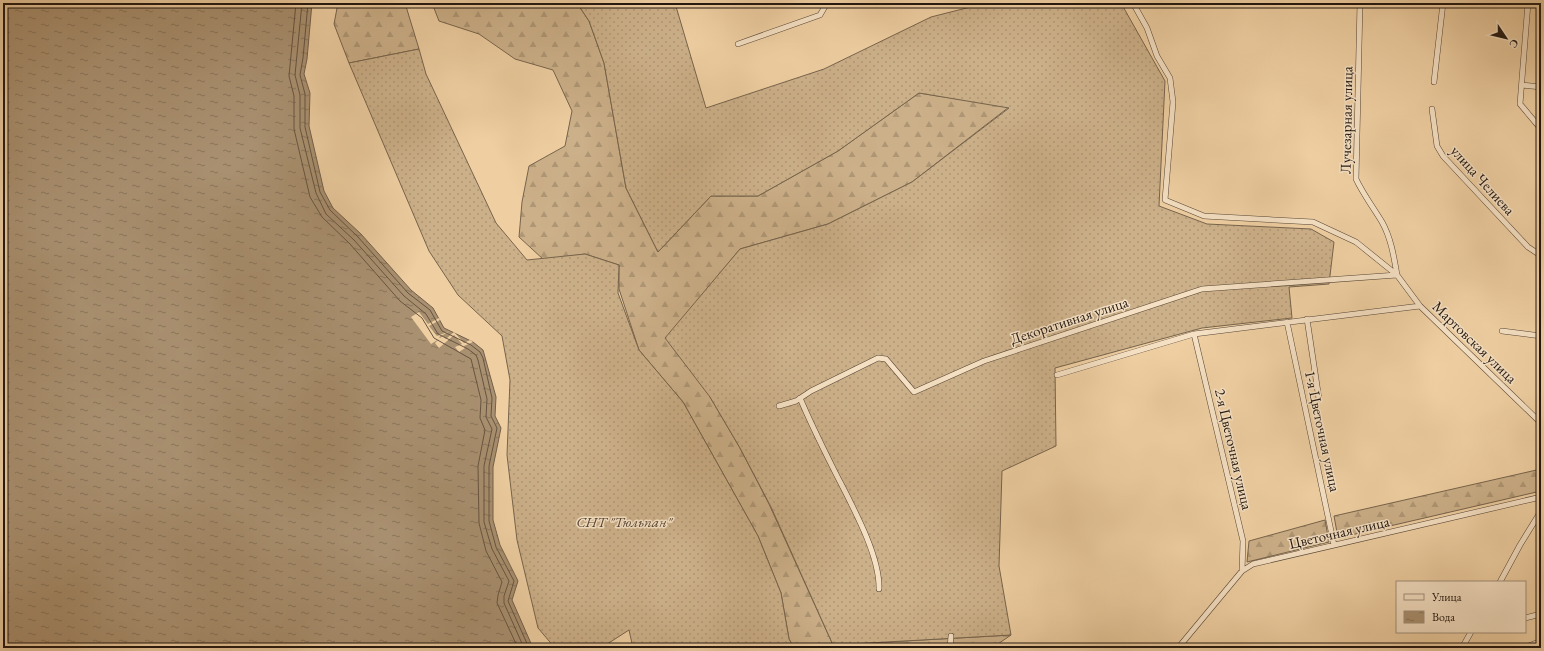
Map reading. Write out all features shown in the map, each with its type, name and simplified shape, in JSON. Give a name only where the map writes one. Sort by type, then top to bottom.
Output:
[{"type":"street","points":[[738,44],[820,15],[827,3]]},
{"type":"street","points":[[1133,3],[1147,28],[1157,56],[1170,78],[1173,102],[1165,200],[1204,216],[1313,222],[1356,242],[1397,275]]},
{"type":"street","name":"Лучезарная улица","points":[[1360,3],[1356,179],[1382,223],[1393,252],[1397,275]]},
{"type":"street","points":[[1434,82],[1443,3]]},
{"type":"street","points":[[1528,3],[1520,104],[1541,129]]},
{"type":"street","points":[[1522,85],[1541,86]]},
{"type":"street","name":"улица Челиева","points":[[1432,109],[1437,146],[1443,156],[1528,247],[1541,254]]},
{"type":"street","name":"Мартовская улица","points":[[1397,275],[1420,306],[1541,423]]},
{"type":"street","name":"Декоративная улица","points":[[779,406],[800,398],[811,390],[878,358],[886,359],[914,392],[984,361],[1202,289],[1397,275]]},
{"type":"street","points":[[1057,374],[1194,334],[1420,306]]},
{"type":"street","points":[[1307,319],[1319,399]]},
{"type":"street","name":"1-я Цветочная улица","points":[[1287,322],[1334,545]]},
{"type":"street","points":[[1502,331],[1541,336]]},
{"type":"street","name":"2-я Цветочная улица","points":[[1194,334],[1243,541],[1242,571]]},
{"type":"street","points":[[800,398],[814,432],[865,534],[879,577],[879,588]]},
{"type":"street","name":"Цветочная улица","points":[[1178,648],[1242,571],[1253,564],[1541,497]]},
{"type":"street","points":[[1501,581],[1541,511]]},
{"type":"street","points":[[1526,618],[1541,614]]},
{"type":"street","points":[[1462,648],[1470,633]]},
{"type":"street","points":[[950,648],[951,636]]},
{"type":"street","points":[[1524,648],[1541,641]]},
{"type":"green space","points":[[338,3],[405,3],[419,49],[349,63],[334,24]]},
{"type":"green space","points":[[432,3],[577,3],[589,21],[604,63],[626,188],[658,252],[711,196],[758,196],[838,151],[919,93],[1009,107],[912,182],[828,224],[740,249],[707,289],[710,397],[740,448],[769,504],[833,645],[1011,635],[992,648],[794,648],[789,639],[781,593],[758,536],[683,402],[639,350],[619,289],[619,265],[585,254],[544,260],[519,237],[522,202],[529,166],[565,146],[572,111],[553,70],[515,59],[479,34],[439,21]]},
{"type":"green space","points":[[577,3],[675,3],[706,108],[824,69],[931,17],[986,3],[1121,3],[1165,81],[1159,206],[1207,224],[1311,229],[1334,242],[1329,284],[1289,287],[1292,318],[1202,328],[1055,368],[1056,446],[1002,471],[999,566],[1011,635],[833,645],[771,507],[740,448],[710,397],[665,338],[740,249],[828,224],[912,182],[1009,108],[919,93],[838,151],[758,196],[711,196],[658,252],[626,188],[604,63],[589,21]]},
{"type":"green space","name":"СНТ \"Тюльпан\"","points":[[419,49],[426,74],[496,223],[527,260],[585,254],[619,265],[618,293],[639,350],[683,402],[758,536],[781,593],[789,639],[794,648],[633,648],[629,630],[601,648],[555,648],[538,628],[517,540],[507,455],[510,380],[502,336],[458,295],[429,251],[349,63]]},
{"type":"green space","points":[[1541,469],[1541,491],[1338,538],[1334,516]]},
{"type":"green space","points":[[1325,520],[1329,542],[1247,562],[1249,541]]},
{"type":"water","points":[[3,3],[312,3],[307,59],[304,74],[310,93],[309,126],[324,191],[333,208],[361,234],[411,290],[433,308],[444,328],[473,342],[483,350],[496,397],[495,416],[501,428],[493,467],[493,520],[500,545],[518,581],[512,600],[533,648],[3,648]]},
{"type":"pier","points":[[419,312],[428,324],[439,318],[440,320],[429,326],[437,336],[450,331],[439,337],[440,338],[443,336],[446,339],[454,332],[464,343],[470,340],[473,342],[464,346],[465,348],[459,352],[455,347],[462,344],[454,335],[439,348],[435,343],[439,339],[431,344],[411,317]]}]
